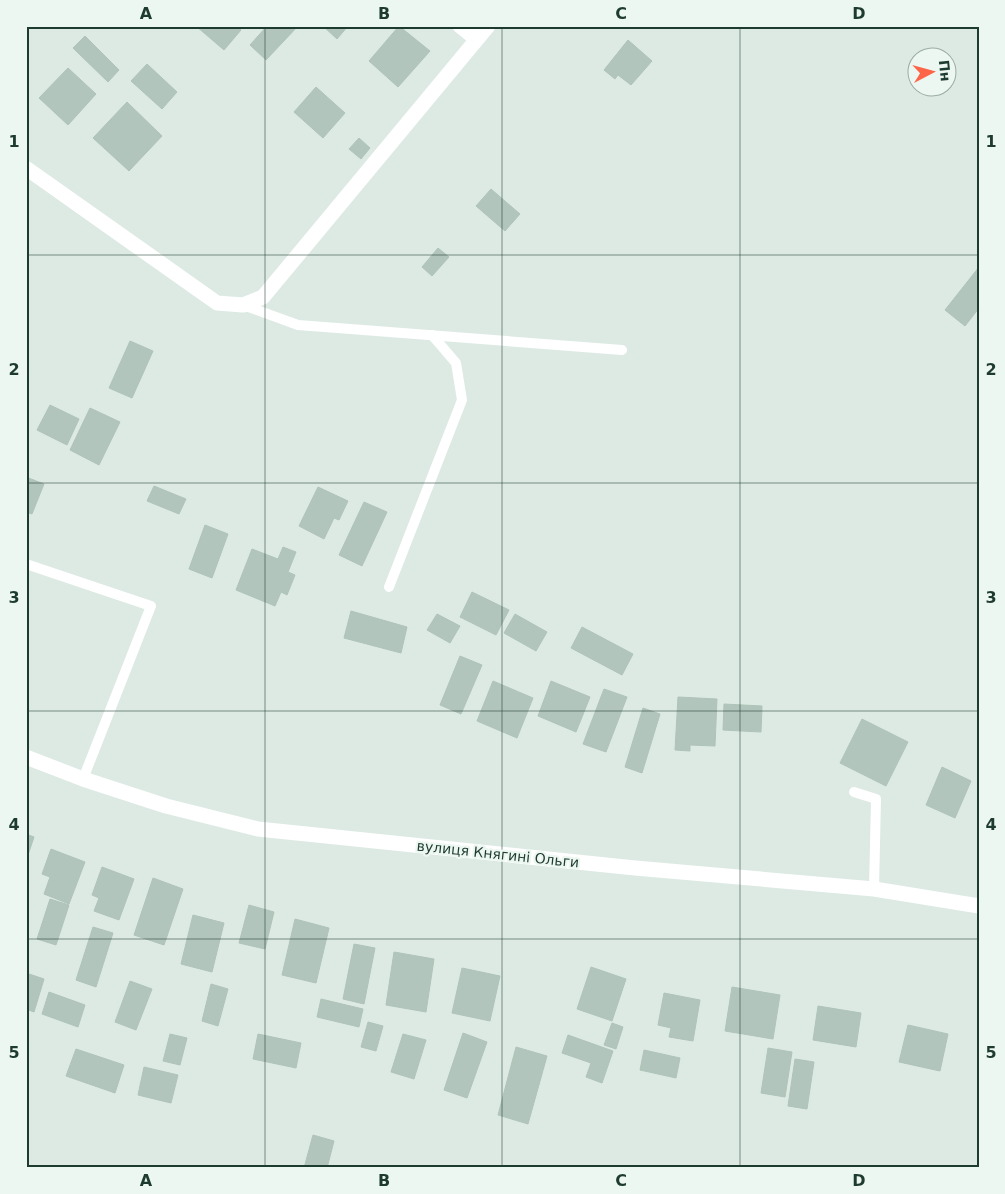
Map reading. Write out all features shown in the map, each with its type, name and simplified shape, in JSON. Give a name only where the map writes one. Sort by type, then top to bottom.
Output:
[{"type":"street","points":[[460,26],[476,39]]},
{"type":"street","points":[[26,168],[217,303],[243,305],[263,297],[488,26]]},
{"type":"street","name":"вулиця Княгині Ольги","points":[[26,757],[83,779],[166,806],[258,829],[625,867],[874,889],[979,906]]},
{"type":"lane","points":[[243,305],[298,325],[622,350]]},
{"type":"lane","points":[[389,588],[462,400],[456,363],[432,335]]},
{"type":"lane","points":[[26,564],[150,606],[83,779]]},
{"type":"lane","points":[[854,792],[876,799],[874,889]]},
{"type":"building","points":[[196,26],[236,26],[241,30],[224,50]]},
{"type":"building","points":[[267,26],[298,26],[266,60],[250,45]]},
{"type":"building","points":[[323,26],[348,26],[337,39]]},
{"type":"building","points":[[399,26],[430,51],[398,87],[369,61]]},
{"type":"building","points":[[85,36],[119,70],[108,82],[73,48]]},
{"type":"building","points":[[628,40],[652,61],[631,85],[618,75],[615,79],[604,70]]},
{"type":"building","points":[[147,64],[177,92],[162,109],[131,81]]},
{"type":"building","points":[[68,68],[96,94],[68,125],[39,98]]},
{"type":"building","points":[[316,87],[345,113],[323,138],[294,112]]},
{"type":"building","points":[[127,102],[162,136],[129,171],[93,138]]},
{"type":"building","points":[[359,138],[370,148],[361,159],[349,149]]},
{"type":"building","points":[[491,189],[520,214],[505,231],[476,206]]},
{"type":"building","points":[[438,248],[449,257],[432,276],[422,267]]},
{"type":"building","points":[[979,267],[979,308],[965,326],[945,310]]},
{"type":"building","points":[[130,341],[153,351],[132,398],[109,388]]},
{"type":"building","points":[[50,405],[79,419],[67,445],[37,430]]},
{"type":"building","points":[[90,408],[120,422],[99,465],[70,450]]},
{"type":"building","points":[[26,477],[44,484],[32,514],[26,512]]},
{"type":"building","points":[[154,486],[186,499],[179,514],[147,501]]},
{"type":"building","points":[[318,487],[348,501],[339,520],[334,518],[324,539],[299,526]]},
{"type":"building","points":[[364,502],[387,512],[362,566],[339,555]]},
{"type":"building","points":[[205,525],[228,534],[212,578],[189,569]]},
{"type":"building","points":[[283,547],[296,552],[288,572],[295,575],[287,595],[281,592],[275,606],[236,590],[252,549],[278,559]]},
{"type":"building","points":[[472,592],[509,610],[496,635],[460,617]]},
{"type":"building","points":[[351,611],[407,627],[401,653],[344,638]]},
{"type":"building","points":[[437,614],[460,626],[450,643],[427,630]]},
{"type":"building","points":[[515,614],[547,632],[536,651],[504,633]]},
{"type":"building","points":[[582,627],[633,654],[622,675],[571,648]]},
{"type":"building","points":[[460,656],[482,665],[461,714],[440,705]]},
{"type":"building","points":[[493,681],[533,698],[517,738],[477,721]]},
{"type":"building","points":[[551,681],[590,697],[576,732],[538,716]]},
{"type":"building","points":[[604,689],[627,697],[606,752],[583,744]]},
{"type":"building","points":[[678,697],[717,699],[715,746],[690,745],[690,751],[675,750]]},
{"type":"building","points":[[724,704],[762,706],[761,732],[723,730]]},
{"type":"building","points":[[643,708],[660,714],[642,773],[625,767]]},
{"type":"building","points":[[862,719],[908,742],[886,786],[840,763]]},
{"type":"building","points":[[942,767],[971,781],[955,818],[926,805]]},
{"type":"building","points":[[26,834],[34,837],[26,861]]},
{"type":"building","points":[[51,849],[85,862],[69,904],[44,894],[50,877],[42,874]]},
{"type":"building","points":[[102,867],[134,879],[119,920],[94,911],[99,898],[92,895]]},
{"type":"building","points":[[153,878],[183,889],[164,945],[134,935]]},
{"type":"building","points":[[50,899],[69,905],[56,945],[37,939]]},
{"type":"building","points":[[249,905],[274,912],[265,949],[239,943]]},
{"type":"building","points":[[193,915],[224,923],[212,972],[181,964]]},
{"type":"building","points":[[295,919],[329,928],[316,983],[282,975]]},
{"type":"building","points":[[93,927],[113,933],[96,987],[76,980]]},
{"type":"building","points":[[354,944],[375,948],[364,1004],[343,999]]},
{"type":"building","points":[[394,952],[434,959],[426,1012],[386,1005]]},
{"type":"building","points":[[591,967],[626,979],[612,1021],[577,1009]]},
{"type":"building","points":[[462,968],[500,976],[490,1021],[452,1013]]},
{"type":"building","points":[[26,973],[44,979],[34,1012],[26,1009]]},
{"type":"building","points":[[130,981],[152,989],[136,1030],[115,1022]]},
{"type":"building","points":[[211,984],[228,989],[218,1026],[202,1021]]},
{"type":"building","points":[[732,987],[780,995],[773,1039],[725,1031]]},
{"type":"building","points":[[49,992],[85,1005],[78,1027],[42,1014]]},
{"type":"building","points":[[664,993],[700,1000],[693,1041],[669,1037],[671,1028],[658,1025]]},
{"type":"building","points":[[321,999],[363,1009],[359,1027],[317,1017]]},
{"type":"building","points":[[818,1006],[861,1013],[856,1047],[813,1040]]},
{"type":"building","points":[[368,1022],[383,1026],[376,1051],[361,1047]]},
{"type":"building","points":[[612,1023],[623,1027],[616,1049],[604,1045]]},
{"type":"building","points":[[908,1025],[948,1034],[940,1071],[899,1062]]},
{"type":"building","points":[[463,1033],[487,1042],[467,1098],[444,1090]]},
{"type":"building","points":[[170,1034],[187,1038],[180,1065],[163,1061]]},
{"type":"building","points":[[258,1034],[301,1043],[296,1068],[253,1059]]},
{"type":"building","points":[[403,1034],[426,1040],[414,1079],[391,1072]]},
{"type":"building","points":[[568,1035],[613,1051],[602,1083],[586,1077],[591,1063],[562,1053]]},
{"type":"building","points":[[516,1047],[547,1056],[528,1124],[498,1115]]},
{"type":"building","points":[[768,1048],[792,1052],[785,1097],[761,1093]]},
{"type":"building","points":[[76,1049],[124,1065],[115,1093],[66,1076]]},
{"type":"building","points":[[644,1050],[680,1058],[676,1078],[640,1070]]},
{"type":"building","points":[[795,1059],[814,1062],[807,1109],[788,1106]]},
{"type":"building","points":[[144,1067],[178,1075],[171,1103],[138,1095]]},
{"type":"building","points":[[313,1135],[334,1141],[327,1168],[304,1168]]}]
